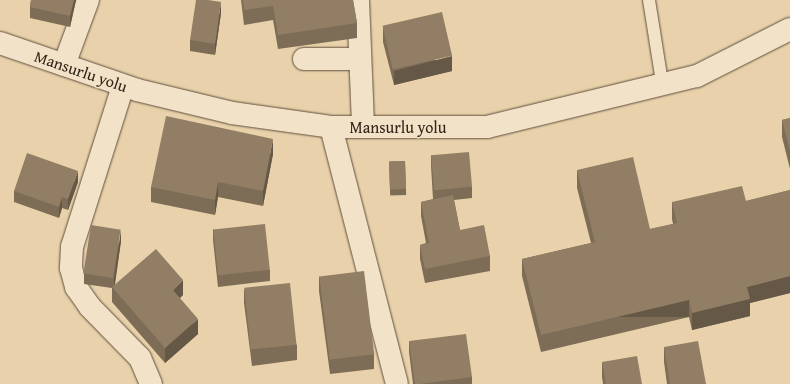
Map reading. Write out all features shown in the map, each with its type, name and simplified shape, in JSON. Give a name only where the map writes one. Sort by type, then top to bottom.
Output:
[{"type":"street","points":[[64,65],[88,0]]},
{"type":"street","points":[[358,0],[358,59],[363,126]]},
{"type":"street","name":"Mansurlu yolu","points":[[0,43],[123,86],[232,113],[331,127],[487,126],[662,82],[697,76],[790,29]]},
{"type":"street","points":[[304,59],[358,59]]},
{"type":"street","points":[[123,86],[72,247],[71,268],[76,287],[90,307],[140,358],[151,384]]},
{"type":"street","points":[[331,127],[397,384]]},
{"type":"lane","points":[[649,0],[662,82]]},
{"type":"building","points":[[31,0],[74,0],[70,16],[30,7]]},
{"type":"building","points":[[196,0],[221,2],[215,44],[190,40]]},
{"type":"building","points":[[243,0],[353,0],[357,23],[278,35],[273,6],[244,10]]},
{"type":"building","points":[[442,12],[452,56],[393,70],[383,26]]},
{"type":"building","points":[[166,116],[273,139],[263,191],[218,182],[215,200],[151,187]]},
{"type":"building","points":[[790,118],[790,151],[782,120]]},
{"type":"building","points":[[469,152],[472,187],[434,190],[431,155]]},
{"type":"building","points":[[27,153],[78,171],[68,199],[62,197],[59,207],[14,191]]},
{"type":"building","points":[[633,157],[650,229],[677,223],[672,202],[742,186],[746,201],[790,190],[790,276],[747,287],[750,299],[692,313],[689,300],[541,335],[522,259],[595,242],[577,170]]},
{"type":"building","points":[[405,161],[406,189],[390,190],[389,162]]},
{"type":"building","points":[[453,195],[460,230],[484,225],[490,256],[425,269],[420,245],[429,243],[421,202]]},
{"type":"building","points":[[265,224],[270,270],[218,275],[213,229]]},
{"type":"building","points":[[91,225],[121,230],[113,278],[83,273]]},
{"type":"building","points":[[156,249],[183,280],[173,290],[198,319],[165,348],[112,287]]},
{"type":"building","points":[[364,271],[374,354],[330,360],[319,276]]},
{"type":"building","points":[[290,283],[296,345],[251,349],[244,288]]},
{"type":"building","points":[[466,334],[472,377],[415,384],[409,341]]},
{"type":"building","points":[[698,341],[706,384],[670,384],[664,347]]},
{"type":"building","points":[[637,356],[642,384],[606,384],[602,362]]}]
